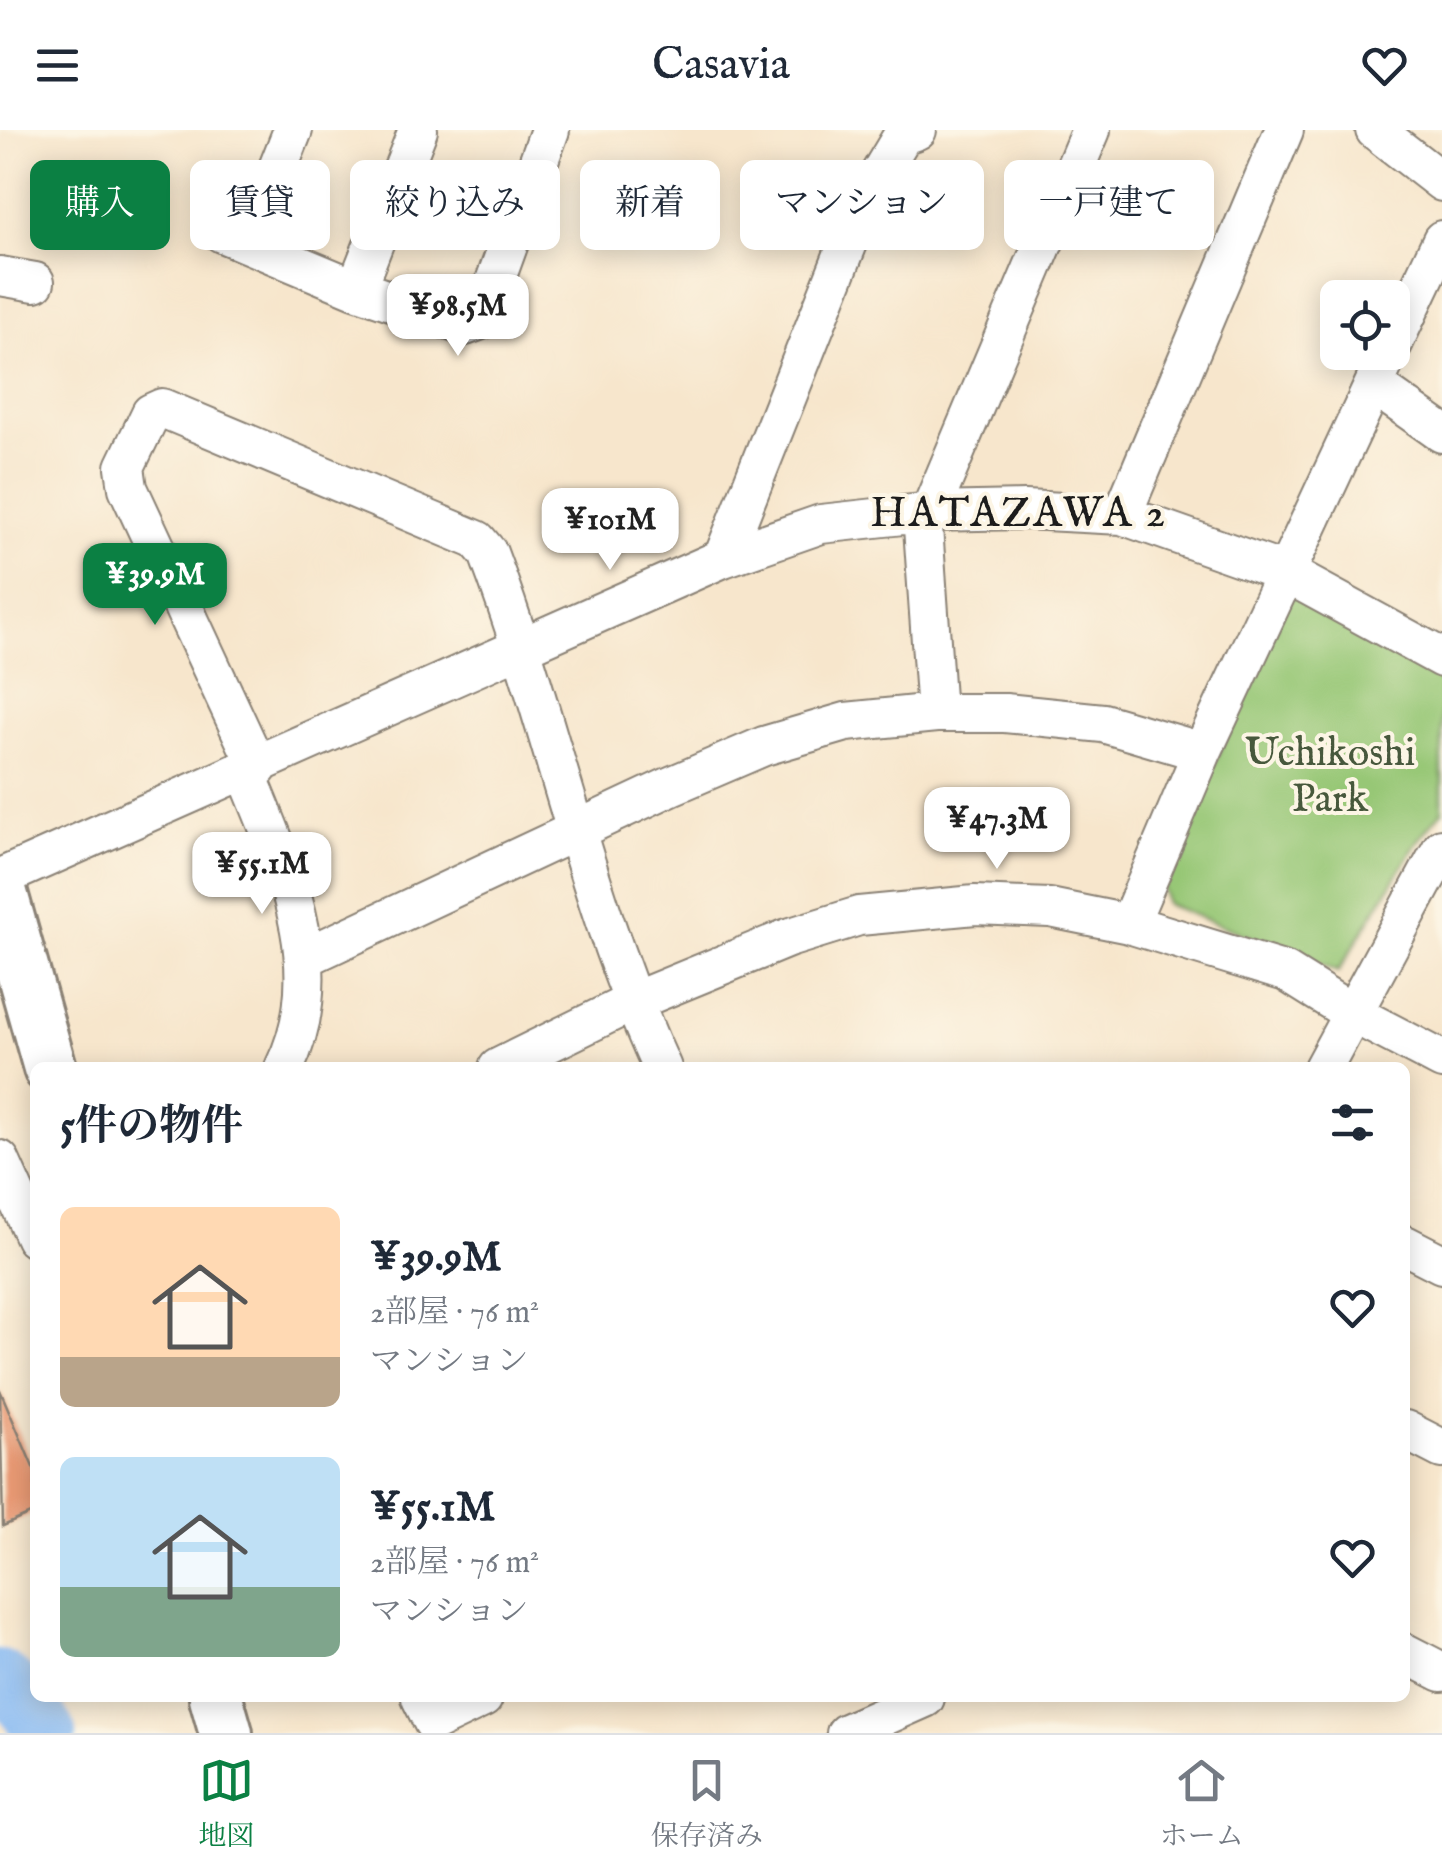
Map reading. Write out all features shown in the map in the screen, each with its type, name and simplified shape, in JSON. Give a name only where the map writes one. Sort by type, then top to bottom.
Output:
[{"type":"street","points":[[281,160],[293,130]]},
{"type":"street","points":[[356,289],[418,130]]},
{"type":"street","points":[[261,250],[356,289],[465,326],[481,320],[550,130]]},
{"type":"street","points":[[723,558],[867,195],[904,135],[916,130]]},
{"type":"street","points":[[936,712],[926,512],[1090,130]]},
{"type":"street","points":[[1122,515],[1284,130]]},
{"type":"street","points":[[1375,130],[1442,182]]},
{"type":"street","points":[[1410,308],[1442,240]]},
{"type":"street","points":[[1129,924],[1202,752],[1381,370]]},
{"type":"street","points":[[1392,370],[1442,433]]},
{"type":"street","points":[[286,1062],[305,1014],[306,957],[286,871],[252,770],[128,488],[125,467],[151,413],[162,408],[477,540],[488,553],[525,650],[632,1002],[659,1062]]},
{"type":"street","points":[[0,878],[525,650],[723,558],[820,524],[926,512],[1122,515],[1286,573],[1442,658]]},
{"type":"street","points":[[306,957],[764,746],[846,722],[936,712],[1005,713],[1102,723],[1202,752]]},
{"type":"street","points":[[1326,1062],[1350,1012],[1439,857]]},
{"type":"street","points":[[0,890],[48,1062]]},
{"type":"street","points":[[510,1062],[632,1002],[788,938],[858,916],[974,905],[1050,908],[1129,924],[1286,972],[1350,1012],[1442,1060]]},
{"type":"street","points":[[0,1160],[30,1227]]},
{"type":"street","points":[[1410,1248],[1442,1264]]},
{"type":"street","points":[[1410,1433],[1442,1450]]},
{"type":"street","points":[[1410,1656],[1442,1672]]},
{"type":"street","points":[[217,1702],[226,1733]]},
{"type":"street","points":[[423,1702],[434,1722],[476,1702]]},
{"type":"street","points":[[846,1733],[916,1702]]},
{"type":"green space","name":"Uchikoshi Park","points":[[1319,591],[1442,658],[1442,811],[1418,841],[1338,972],[1166,904],[1161,884],[1288,597]]},
{"type":"building","points":[[0,1390],[30,1460],[30,1514],[3,1526]]},
{"type":"waterway","points":[[0,1680],[23,1699],[46,1733]]},
{"type":"district","name":"HATAZAWA 2","points":[[1019,511]]}]
